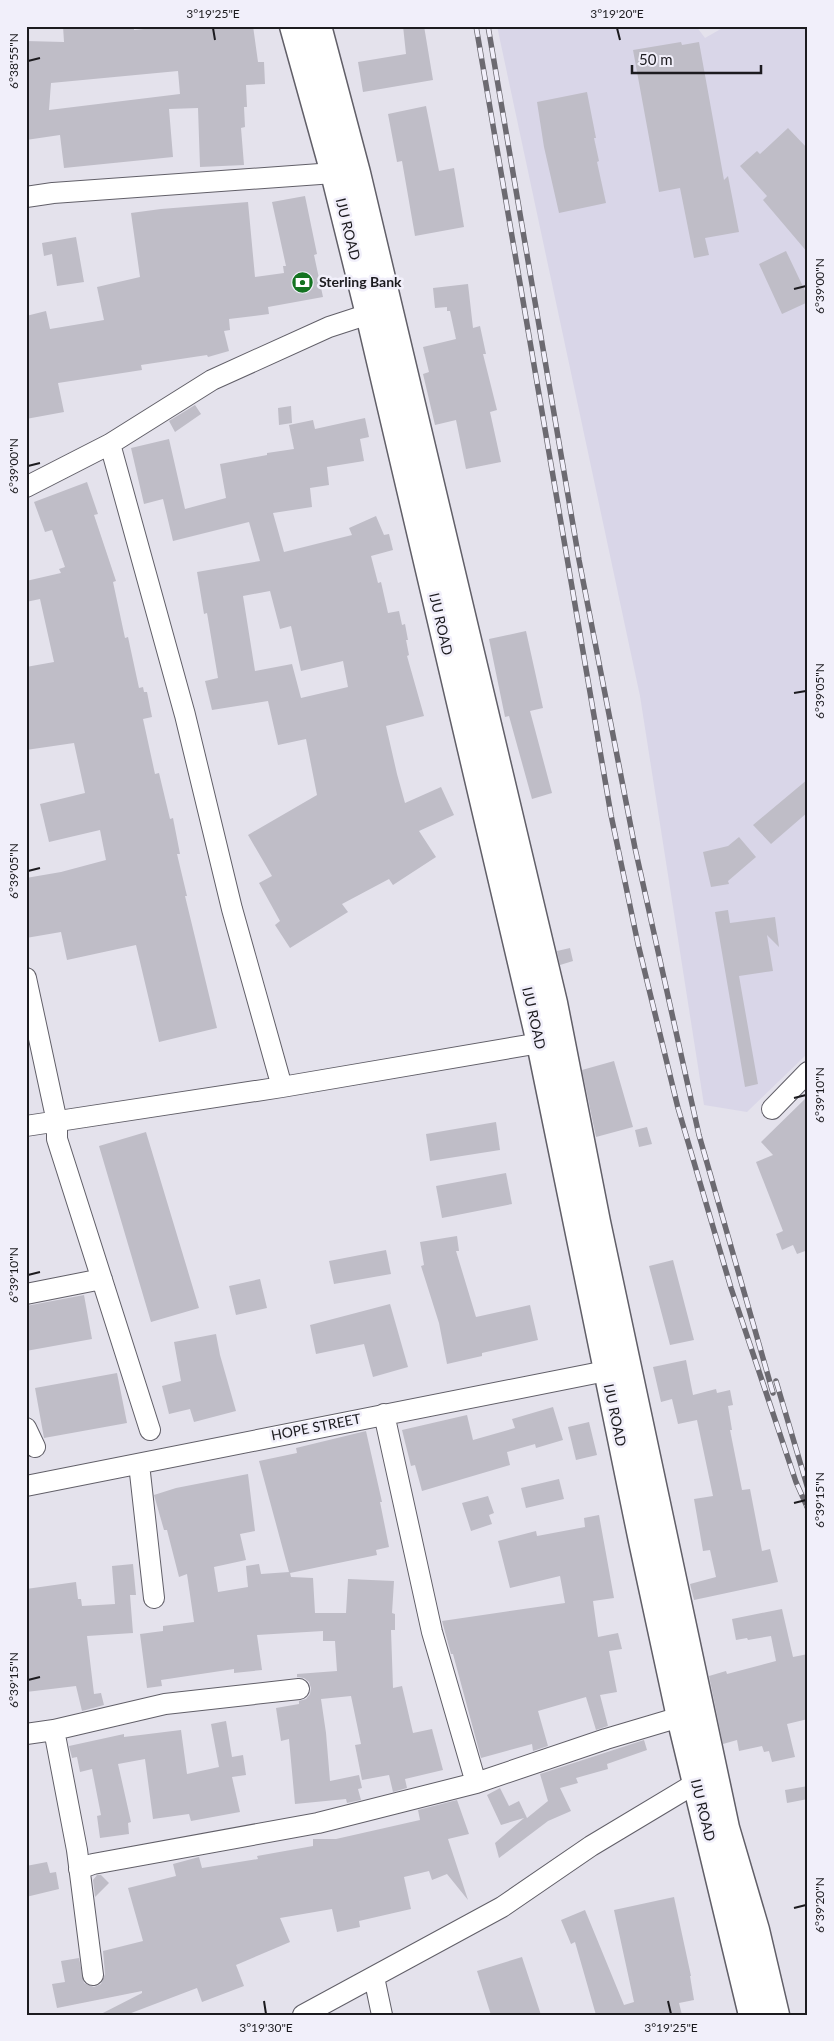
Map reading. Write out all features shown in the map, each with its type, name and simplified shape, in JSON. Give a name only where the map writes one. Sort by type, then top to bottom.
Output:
[{"type":"main road","name":"IJU ROAD","points":[[293,26],[334,173],[369,314],[397,393],[554,1003],[597,1222],[726,1828],[756,1930],[776,2015]]},
{"type":"main road","name":"IJU ROAD","points":[[318,26],[357,173],[397,393],[540,1043],[606,1370],[680,1717],[752,2015]]},
{"type":"street","points":[[26,196],[334,173]]},
{"type":"street","points":[[26,487],[110,444],[212,380],[329,327],[369,314]]},
{"type":"street","points":[[110,444],[185,715],[232,909],[282,1086]]},
{"type":"street","points":[[26,978],[57,1122],[57,1140],[150,1430]]},
{"type":"street","points":[[26,1126],[540,1043]]},
{"type":"street","points":[[772,1109],[808,1072]]},
{"type":"street","points":[[26,1294],[102,1280]]},
{"type":"street","name":"HOPE STREET","points":[[26,1486],[606,1370]]},
{"type":"street","points":[[384,1414],[432,1632],[476,1782]]},
{"type":"street","points":[[26,1428],[35,1447]]},
{"type":"street","points":[[139,1464],[154,1598]]},
{"type":"street","points":[[26,1734],[54,1730],[165,1704],[300,1689]]},
{"type":"street","points":[[79,1868],[318,1823],[476,1782],[606,1739],[680,1717]]},
{"type":"street","points":[[54,1730],[79,1868],[93,1975]]},
{"type":"street","points":[[303,2015],[502,1907],[591,1846],[696,1783]]},
{"type":"street","points":[[374,1978],[382,2015]]},
{"type":"shaded area","points":[[497,26],[696,26],[705,38],[726,26],[808,26],[808,1053],[747,1112],[704,1105],[640,696]]},
{"type":"building","points":[[63,26],[80,26],[80,29],[134,26],[134,30],[174,26],[253,26],[258,62],[264,62],[265,84],[246,85],[247,107],[244,107],[245,127],[241,128],[244,165],[200,167],[198,108],[169,109],[173,157],[64,168],[60,135],[26,140],[26,41],[64,42]],"holes":[[[178,71],[180,94],[49,110],[51,83]]]},
{"type":"building","points":[[403,26],[424,26],[433,80],[363,92],[358,62],[406,54]]},
{"type":"building","points":[[681,42],[682,45],[699,42],[724,180],[728,176],[739,232],[705,238],[709,255],[694,258],[680,188],[659,192],[633,50]]},
{"type":"building","points":[[587,92],[596,138],[594,138],[599,161],[597,162],[606,203],[559,213],[544,147],[537,102]]},
{"type":"building","points":[[426,106],[439,171],[454,168],[464,227],[415,236],[402,161],[397,162],[388,114]]},
{"type":"building","points":[[788,128],[808,149],[808,253],[763,200],[767,196],[740,166],[757,151],[760,154]]},
{"type":"building","points":[[305,196],[317,254],[314,255],[323,297],[268,307],[269,314],[229,319],[230,330],[224,331],[229,351],[208,357],[207,355],[141,365],[142,370],[58,383],[64,412],[26,419],[26,316],[46,311],[50,329],[104,320],[97,287],[140,277],[131,213],[248,202],[255,277],[284,273],[283,266],[286,266],[272,202]]},
{"type":"building","points":[[76,237],[84,282],[57,286],[52,254],[44,256],[42,243]]},
{"type":"building","points":[[786,251],[808,297],[808,302],[782,314],[759,264]]},
{"type":"building","points":[[468,284],[473,328],[480,326],[486,354],[483,354],[497,410],[490,412],[501,462],[466,469],[456,420],[435,425],[423,374],[429,372],[423,347],[456,339],[450,311],[447,311],[447,307],[435,308],[433,288]]},
{"type":"building","points":[[195,405],[201,414],[175,432],[169,421]]},
{"type":"building","points":[[291,406],[292,423],[279,425],[278,408]]},
{"type":"building","points":[[365,418],[369,437],[360,439],[364,461],[327,467],[329,485],[310,488],[312,507],[273,513],[284,552],[352,535],[349,528],[376,516],[384,535],[389,534],[393,550],[371,556],[378,583],[381,582],[388,613],[399,611],[402,625],[405,624],[409,655],[407,656],[424,716],[386,726],[397,774],[405,803],[441,787],[454,815],[419,831],[436,857],[393,885],[389,879],[342,904],[348,912],[290,948],[275,925],[280,921],[259,883],[272,876],[248,835],[317,795],[306,739],[278,745],[268,701],[212,710],[205,681],[218,678],[207,613],[204,614],[197,572],[260,561],[249,522],[173,541],[163,499],[144,504],[131,448],[169,439],[185,509],[226,498],[220,464],[294,449],[289,425],[313,420],[315,429]],"holes":[[[270,591],[280,629],[291,626],[301,671],[343,661],[348,687],[301,698],[292,664],[255,671],[243,596]]]},
{"type":"building","points":[[87,482],[98,514],[94,515],[116,581],[113,582],[125,638],[128,637],[139,688],[143,687],[144,692],[147,692],[152,717],[143,719],[155,774],[159,773],[170,819],[173,818],[180,854],[177,854],[187,896],[185,896],[217,1028],[159,1042],[136,945],[67,960],[61,932],[26,938],[26,878],[61,872],[106,860],[100,830],[49,842],[40,804],[85,793],[74,743],[26,750],[26,667],[54,662],[40,599],[26,602],[26,581],[61,573],[59,569],[65,567],[52,530],[45,532],[34,502]]},
{"type":"building","points":[[526,631],[543,708],[530,711],[552,793],[532,799],[509,716],[505,717],[489,639]]},
{"type":"building","points":[[808,779],[808,812],[771,844],[753,825]]},
{"type":"building","points":[[739,837],[756,857],[728,881],[729,884],[711,887],[703,852],[728,846]]},
{"type":"building","points":[[728,910],[730,923],[775,917],[779,947],[767,935],[773,971],[739,976],[758,1084],[745,1087],[715,912]]},
{"type":"building","points":[[570,948],[573,961],[560,965],[557,951]]},
{"type":"building","points":[[614,1061],[633,1127],[596,1137],[582,1070]]},
{"type":"building","points":[[808,1096],[808,1250],[797,1254],[793,1245],[782,1250],[776,1234],[783,1231],[756,1162],[773,1155],[761,1142]]},
{"type":"building","points":[[496,1122],[500,1150],[430,1161],[426,1134]]},
{"type":"building","points":[[647,1127],[652,1144],[639,1147],[635,1130]]},
{"type":"building","points":[[146,1132],[199,1308],[151,1322],[99,1146]]},
{"type":"building","points":[[506,1173],[512,1204],[442,1218],[436,1186]]},
{"type":"building","points":[[457,1236],[459,1251],[456,1251],[476,1317],[530,1305],[538,1340],[482,1353],[482,1356],[447,1364],[439,1323],[421,1266],[424,1265],[420,1242]]},
{"type":"building","points":[[386,1250],[391,1274],[334,1284],[329,1261]]},
{"type":"building","points":[[673,1260],[694,1340],[670,1345],[649,1266]]},
{"type":"building","points":[[260,1279],[267,1308],[236,1315],[229,1286]]},
{"type":"building","points":[[84,1295],[92,1339],[26,1351],[26,1306]]},
{"type":"building","points":[[390,1304],[408,1367],[373,1377],[364,1344],[316,1354],[310,1325]]},
{"type":"building","points":[[216,1334],[236,1411],[194,1422],[190,1409],[169,1414],[162,1386],[181,1381],[174,1342]]},
{"type":"building","points":[[686,1360],[693,1395],[716,1389],[717,1393],[730,1390],[733,1405],[728,1406],[732,1430],[730,1430],[742,1490],[750,1489],[762,1551],[770,1549],[778,1582],[694,1600],[690,1584],[716,1577],[710,1550],[703,1551],[694,1499],[713,1496],[697,1420],[678,1424],[672,1399],[661,1402],[653,1367]]},
{"type":"building","points":[[117,1373],[127,1423],[44,1438],[35,1388]]},
{"type":"building","points":[[553,1407],[563,1440],[536,1448],[535,1444],[507,1452],[510,1465],[422,1491],[415,1465],[411,1466],[402,1430],[467,1415],[473,1440],[515,1428],[512,1419]]},
{"type":"building","points":[[589,1422],[597,1455],[576,1460],[568,1427]]},
{"type":"building","points":[[366,1431],[382,1502],[380,1502],[389,1547],[376,1550],[377,1555],[290,1573],[291,1577],[313,1578],[315,1613],[346,1613],[348,1579],[394,1581],[392,1613],[395,1614],[395,1630],[391,1630],[393,1688],[402,1686],[413,1733],[432,1729],[443,1770],[405,1779],[407,1788],[393,1792],[389,1775],[362,1780],[355,1745],[361,1744],[351,1696],[321,1699],[330,1781],[359,1775],[362,1788],[358,1789],[361,1800],[347,1803],[346,1799],[295,1804],[289,1739],[281,1741],[276,1708],[299,1704],[299,1701],[306,1699],[310,1694],[309,1682],[304,1678],[297,1677],[297,1674],[337,1671],[335,1641],[323,1641],[323,1631],[257,1635],[262,1670],[234,1673],[234,1669],[161,1680],[162,1686],[147,1688],[140,1634],[163,1631],[163,1626],[194,1622],[187,1574],[179,1577],[167,1530],[164,1530],[154,1495],[176,1488],[248,1474],[255,1531],[240,1534],[246,1560],[214,1567],[218,1592],[248,1587],[246,1566],[259,1564],[261,1574],[289,1572],[259,1461],[297,1453],[296,1448]]},
{"type":"building","points":[[559,1479],[564,1499],[526,1508],[521,1488]]},
{"type":"building","points":[[488,1496],[494,1513],[489,1515],[492,1524],[471,1531],[462,1503]]},
{"type":"building","points":[[599,1515],[614,1598],[593,1601],[598,1637],[618,1633],[622,1649],[609,1651],[617,1692],[600,1695],[608,1726],[596,1730],[586,1697],[538,1711],[548,1746],[533,1751],[532,1744],[481,1758],[453,1654],[451,1654],[442,1621],[565,1603],[560,1576],[510,1588],[498,1541],[536,1531],[537,1536],[585,1527],[584,1518]]},
{"type":"building","points":[[133,1564],[136,1595],[130,1595],[133,1633],[87,1636],[94,1694],[101,1693],[104,1705],[82,1711],[76,1686],[26,1692],[26,1589],[76,1582],[78,1599],[81,1599],[82,1606],[115,1604],[112,1566]]},
{"type":"building","points":[[782,1609],[793,1657],[808,1654],[808,1719],[787,1724],[795,1757],[772,1762],[769,1751],[764,1752],[762,1746],[739,1751],[737,1740],[723,1744],[709,1676],[726,1671],[727,1674],[776,1661],[771,1636],[736,1640],[732,1619]]},
{"type":"building","points":[[226,1721],[232,1757],[243,1755],[246,1775],[232,1777],[240,1812],[191,1821],[189,1814],[153,1819],[145,1759],[118,1764],[131,1822],[128,1823],[129,1834],[100,1838],[97,1816],[101,1815],[92,1769],[80,1772],[77,1757],[72,1758],[69,1746],[124,1734],[124,1737],[181,1730],[187,1774],[219,1767],[211,1724]]},
{"type":"building","points":[[644,1740],[647,1750],[607,1764],[608,1769],[576,1778],[578,1783],[560,1788],[571,1811],[548,1821],[499,1858],[495,1843],[524,1818],[501,1825],[487,1795],[500,1788],[509,1806],[519,1801],[527,1818],[548,1801],[540,1774]]},
{"type":"building","points":[[808,1786],[808,1799],[787,1803],[785,1790]]},
{"type":"building","points":[[457,1800],[469,1834],[448,1839],[468,1900],[447,1874],[432,1880],[429,1871],[404,1877],[411,1909],[359,1921],[360,1927],[337,1932],[332,1909],[280,1918],[290,1942],[236,1965],[244,1986],[202,2002],[197,1988],[126,2015],[99,2015],[142,1993],[142,1991],[57,2008],[52,1984],[65,1982],[61,1961],[79,1958],[84,1983],[94,1987],[101,1984],[105,1974],[103,1951],[143,1941],[128,1888],[176,1876],[173,1864],[199,1857],[202,1868],[258,1859],[257,1856],[313,1846],[313,1839],[336,1839],[420,1820],[418,1810]]},
{"type":"building","points":[[47,1862],[50,1873],[56,1872],[59,1889],[26,1897],[26,1866]]},
{"type":"building","points":[[97,1875],[101,1875],[109,1883],[95,1897],[93,1880]]},
{"type":"building","points":[[674,1897],[691,1976],[694,2000],[679,2003],[682,2015],[596,2015],[575,1942],[571,1944],[561,1920],[585,1910],[624,2005],[634,2002],[614,1910]]},
{"type":"building","points":[[522,1957],[541,2015],[491,2015],[477,1971]]},
{"type":"railway","points":[[476,26],[611,815],[638,944],[678,1108],[731,1288],[796,1482],[808,1509]]},
{"type":"railway","points":[[488,26],[579,560],[635,848],[699,1135],[773,1393]]},
{"type":"railway","points":[[776,1381],[808,1489]]},
{"type":"place","name":"Sterling Bank","points":[[303,282]]}]
